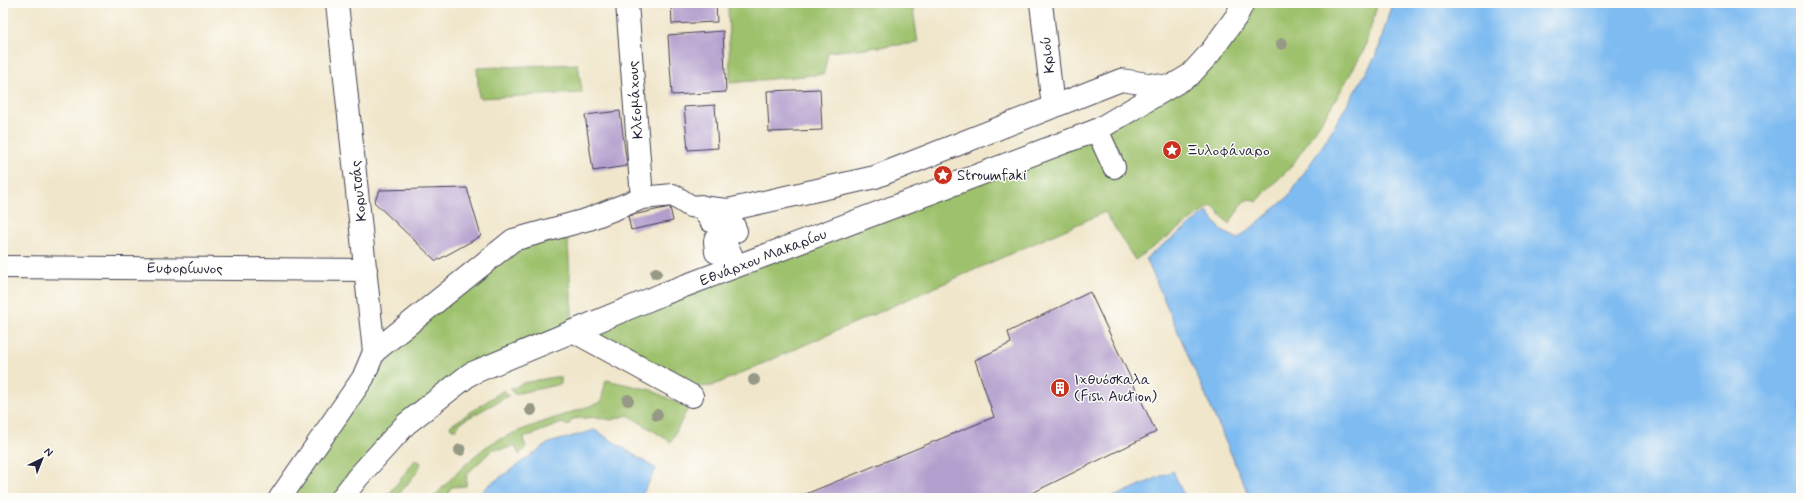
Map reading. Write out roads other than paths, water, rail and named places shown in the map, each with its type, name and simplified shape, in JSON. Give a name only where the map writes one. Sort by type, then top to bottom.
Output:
[{"type":"street","name":"Κορυτσάς","points":[[280,498],[363,378],[374,352],[337,3]]},
{"type":"street","name":"Κλεομάχους","points":[[628,3],[642,198]]},
{"type":"street","name":"Κριού","points":[[1041,3],[1053,107]]},
{"type":"street","name":"Εθνάρχου Μακαρίου","points":[[342,498],[358,477],[406,424],[470,374],[736,266],[1098,130],[1190,75],[1210,53],[1236,17],[1243,3]]},
{"type":"street","points":[[374,352],[514,240],[589,219],[642,198],[673,195],[690,206],[728,210],[875,177],[1121,80],[1168,87]]},
{"type":"street","points":[[1098,130],[1114,167]]},
{"type":"street","points":[[701,206],[711,221],[733,224],[736,231],[715,241],[716,252],[729,250],[736,266]]},
{"type":"street","name":"Ευφορίωνος","points":[[3,267],[366,270]]},
{"type":"street","points":[[573,331],[692,396]]},
{"type":"water","points":[[1392,3],[1801,3],[1801,498],[1250,498],[1146,258],[1207,212],[1222,231],[1238,239],[1287,198],[1323,145],[1377,54]]},
{"type":"water","points":[[595,430],[656,469],[641,497],[652,498],[475,498],[489,485],[549,443]]},
{"type":"water","points":[[1173,471],[1185,498],[1111,498]]},
{"type":"place","name":"Ξυλοφάναρο","points":[[1172,150]]},
{"type":"place","name":"Stroumfaki","points":[[943,175]]},
{"type":"place","name":"Ιχθυόσκαλα (Fish Auction)","points":[[1060,388]]}]
